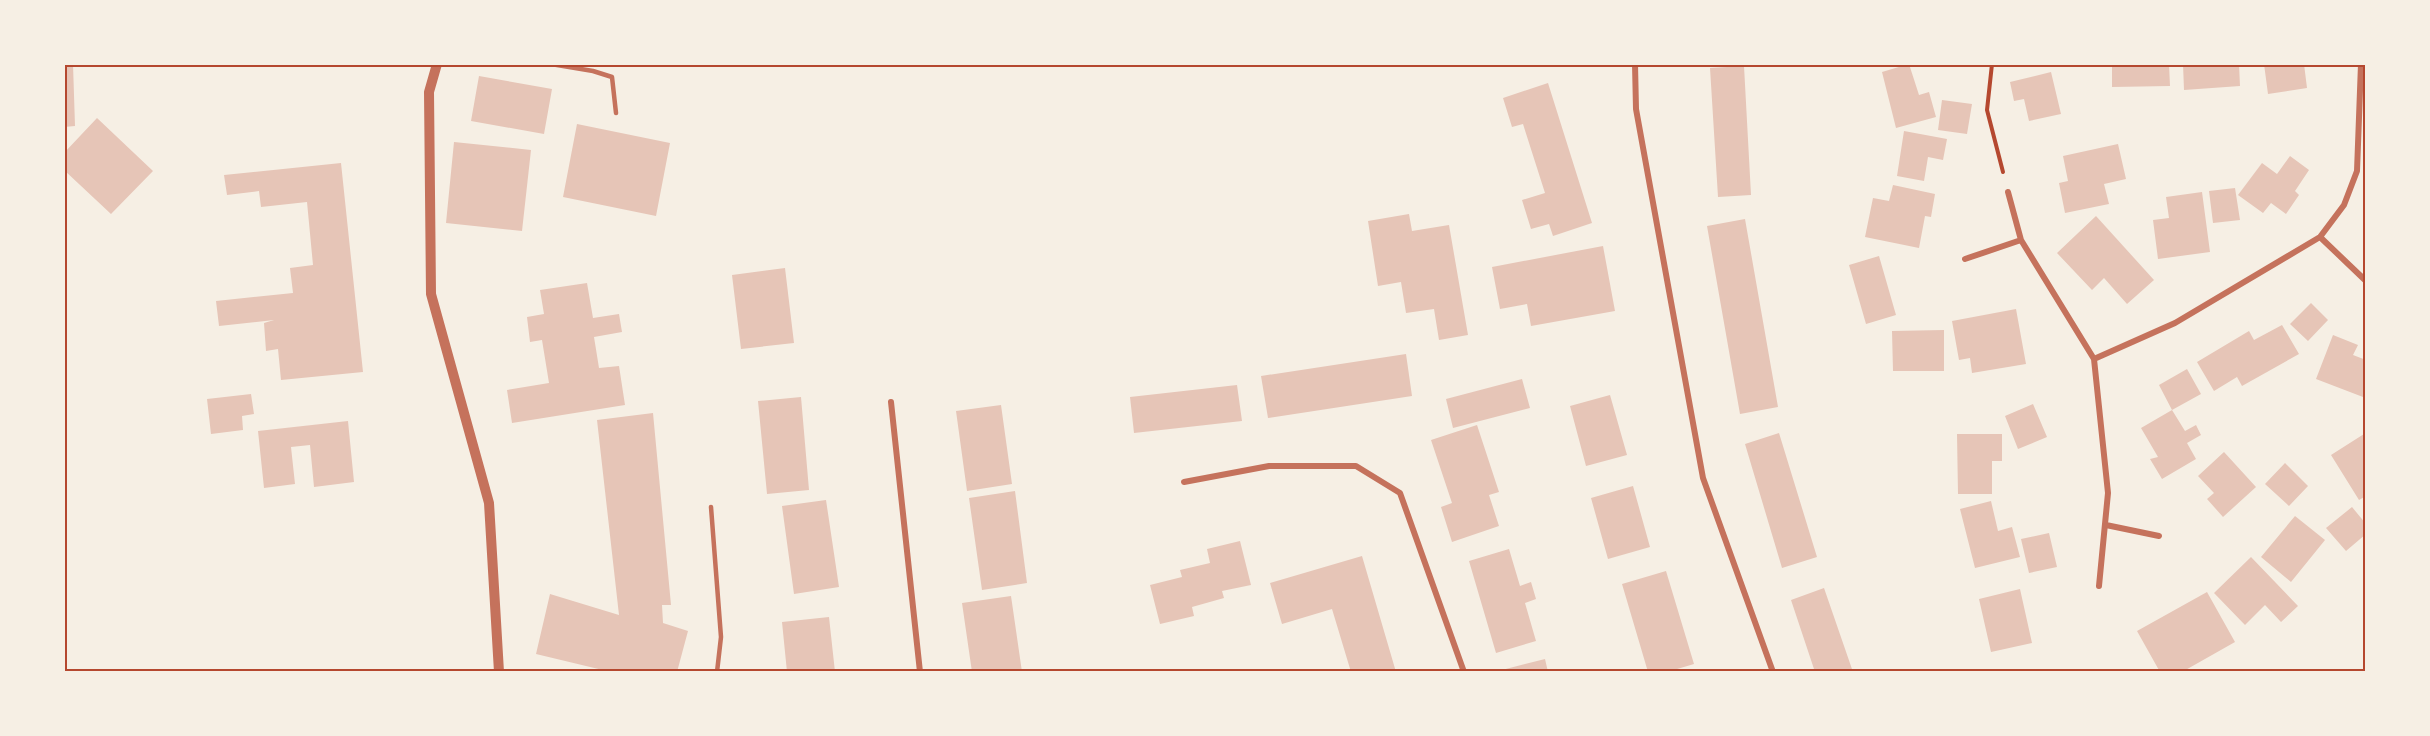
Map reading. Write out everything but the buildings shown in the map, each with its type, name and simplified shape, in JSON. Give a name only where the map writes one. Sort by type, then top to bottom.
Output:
[{"type":"street","points":[[437,64],[429,92],[431,294],[489,503],[499,672]]},
{"type":"street","points":[[1635,64],[1636,108],[1703,478],[1773,672]]},
{"type":"street","points":[[2094,358],[2175,323],[2320,237],[2344,205],[2357,171],[2361,64]]},
{"type":"street","points":[[2008,192],[2021,240],[2094,358],[2108,493],[2099,586]]},
{"type":"street","points":[[2320,237],[2366,281]]},
{"type":"street","points":[[1965,259],[2021,240]]},
{"type":"street","points":[[891,402],[920,672]]},
{"type":"street","points":[[1184,482],[1269,466],[1356,466],[1400,493],[1464,672]]},
{"type":"street","points":[[2106,525],[2159,536]]},
{"type":"lane","points":[[551,64],[593,71],[612,77],[616,113]]},
{"type":"lane","points":[[711,507],[721,637],[717,672]]},
{"type":"path","points":[[1992,64],[1987,110],[2008,192]]}]
